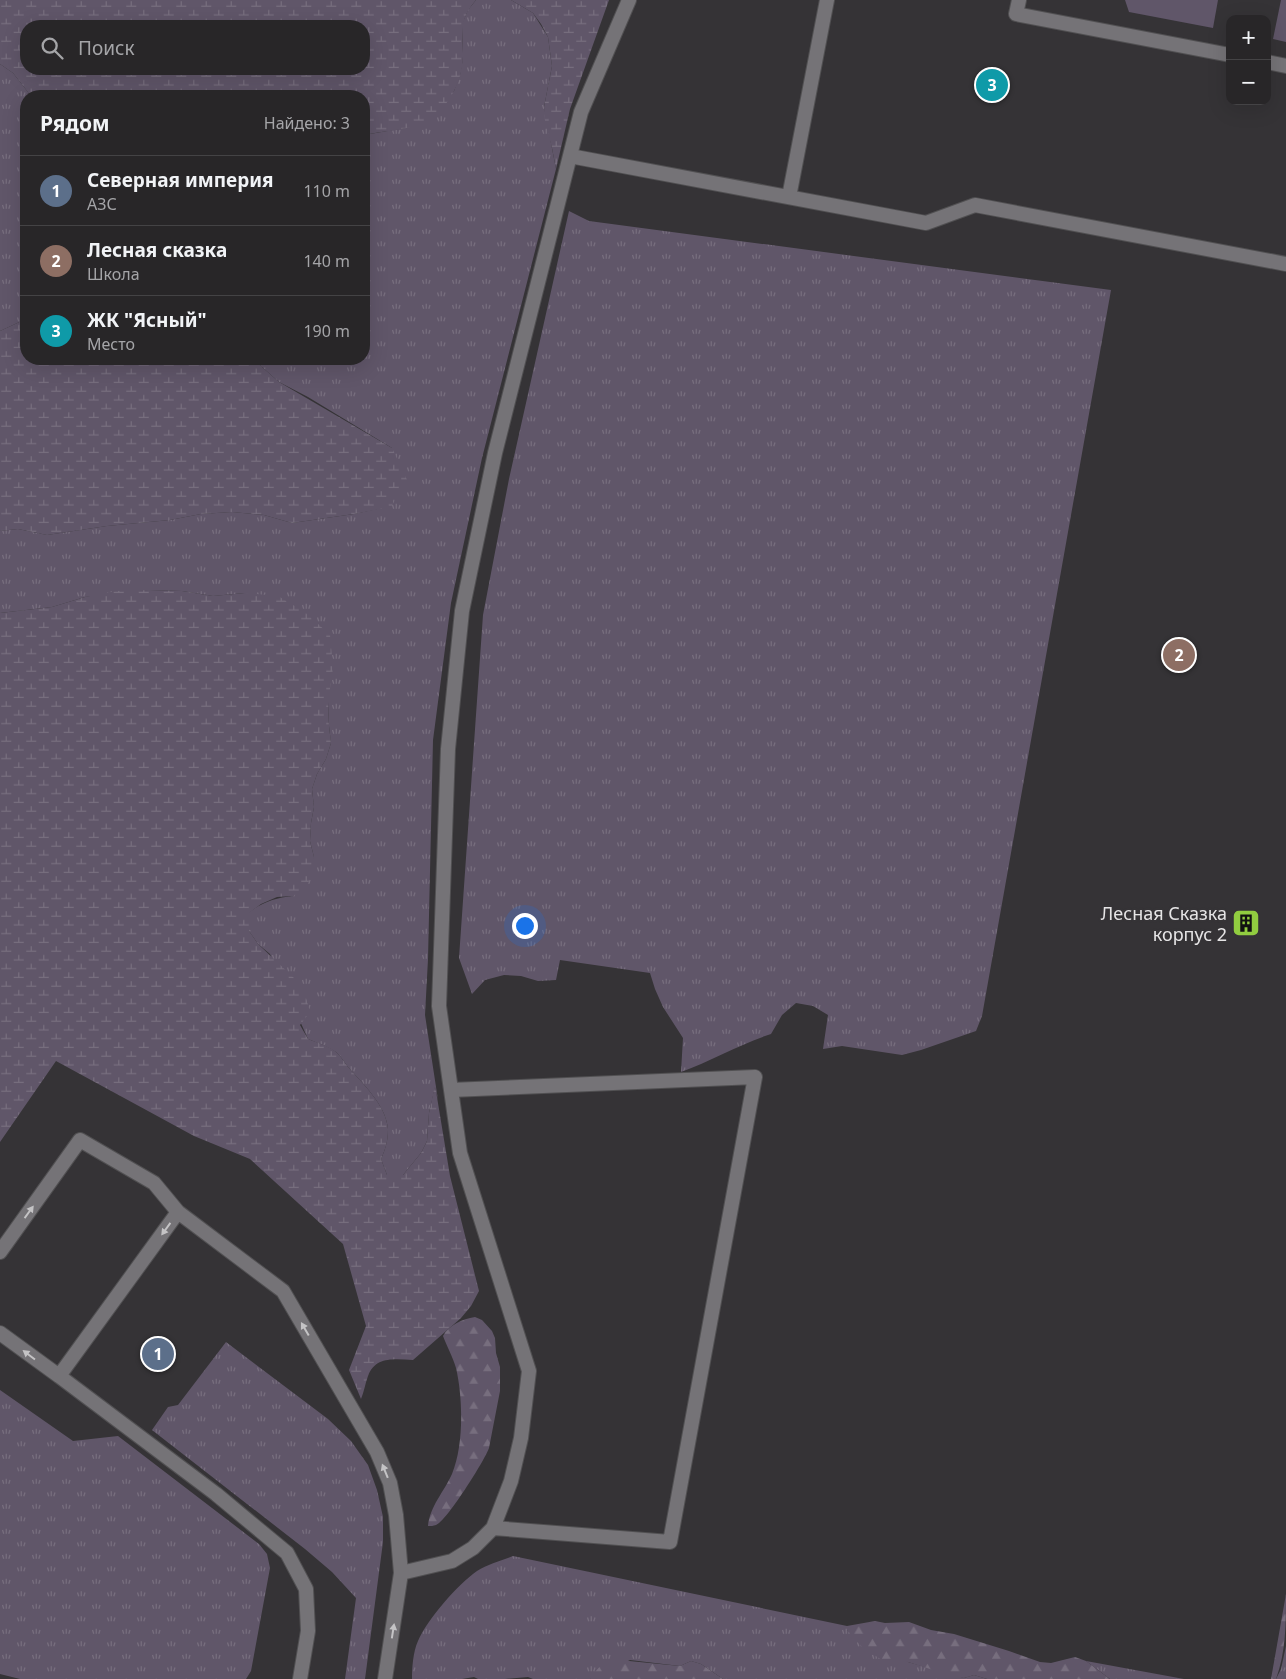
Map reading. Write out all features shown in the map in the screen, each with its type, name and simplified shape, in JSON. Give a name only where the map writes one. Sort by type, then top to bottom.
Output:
[{"type":"lane","points":[[401,1573],[452,1562],[473,1548],[493,1528],[511,1481],[521,1438],[529,1371],[460,1153],[439,1006],[448,749],[462,611],[496,454],[581,112],[629,0]]},
{"type":"lane","points":[[789,197],[827,0]]},
{"type":"lane","points":[[1019,0],[1016,14],[1226,54]]},
{"type":"lane","points":[[1271,63],[1286,66]]},
{"type":"lane","points":[[570,156],[926,223],[975,205],[1286,264]]},
{"type":"lane","points":[[451,1090],[755,1077],[670,1542],[493,1528]]},
{"type":"lane","points":[[0,1252],[80,1140],[154,1183],[178,1212],[283,1291],[377,1452],[390,1484],[396,1515],[401,1573],[385,1679]]},
{"type":"lane","points":[[59,1376],[178,1212]]},
{"type":"lane","points":[[0,1333],[216,1494],[287,1553],[306,1588],[308,1631],[300,1679]]},
{"type":"green space","points":[[0,0],[476,0],[467,13],[463,25],[463,64],[452,95],[446,104],[430,119],[399,130],[370,134],[370,90],[26,90],[13,73],[0,64]]},
{"type":"green space","points":[[476,0],[511,0],[533,13],[548,37],[552,66],[544,107],[556,169],[482,458],[451,603],[433,740],[425,1015],[438,1100],[435,1087],[429,1113],[427,1141],[421,1153],[403,1175],[387,1175],[381,1159],[388,1137],[388,1129],[378,1103],[338,1054],[326,1046],[308,1039],[270,954],[258,944],[249,931],[248,913],[269,901],[293,896],[314,857],[310,841],[314,807],[312,789],[331,743],[328,702],[245,593],[213,596],[182,591],[149,590],[85,597],[52,607],[0,613],[0,531],[18,529],[47,535],[107,526],[170,520],[201,514],[232,512],[264,515],[292,523],[354,514],[391,506],[392,448],[308,397],[279,382],[260,365],[370,365],[370,134],[405,128],[454,91],[463,59],[462,24],[468,10]]},
{"type":"green space","points":[[511,0],[609,0],[570,109],[556,169],[545,121],[544,107],[552,66],[548,37],[533,13]]},
{"type":"green space","points":[[1125,0],[1218,0],[1213,28],[1129,12]]},
{"type":"green space","points":[[1281,0],[1286,0],[1286,42],[1273,39]]},
{"type":"green space","points":[[0,64],[13,73],[26,90],[20,90],[20,322],[0,331]]},
{"type":"green space","points":[[569,211],[589,221],[1111,290],[982,1016],[976,1031],[902,1055],[842,1046],[823,1049],[828,1015],[813,1006],[796,1003],[782,1015],[771,1034],[681,1072],[683,1038],[663,1007],[650,973],[560,960],[556,980],[538,981],[521,976],[504,975],[485,980],[472,994],[459,958],[483,615],[509,479]]},
{"type":"green space","points":[[20,322],[20,365],[260,365],[279,382],[392,448],[407,480],[391,507],[292,523],[264,515],[232,512],[201,514],[170,520],[107,526],[47,535],[18,529],[0,531],[0,331]]},
{"type":"green space","points":[[116,591],[182,591],[213,596],[245,593],[278,596],[305,612],[330,635],[333,668],[328,702],[331,743],[312,789],[314,807],[310,841],[314,857],[313,873],[306,887],[293,896],[277,897],[261,904],[249,913],[249,931],[258,944],[294,978],[305,994],[310,1012],[300,1025],[308,1039],[326,1046],[338,1054],[378,1103],[388,1129],[388,1137],[381,1159],[387,1175],[403,1175],[421,1153],[427,1141],[429,1113],[435,1085],[450,1176],[479,1291],[471,1306],[461,1318],[413,1360],[386,1360],[375,1365],[368,1376],[361,1399],[349,1370],[366,1326],[343,1244],[250,1159],[194,1136],[56,1061],[0,1142],[0,613],[52,607],[85,597]]},
{"type":"green space","points":[[475,1317],[482,1320],[492,1331],[500,1367],[500,1391],[489,1448],[473,1477],[448,1513],[436,1525],[428,1526],[431,1512],[452,1474],[459,1449],[460,1393],[455,1364],[443,1336],[456,1323]]},
{"type":"green space","points":[[226,1342],[328,1419],[351,1441],[368,1465],[377,1490],[383,1517],[383,1542],[365,1679],[345,1679],[356,1598],[332,1572],[305,1549],[152,1430],[168,1407],[178,1405]]},
{"type":"green space","points":[[0,1390],[73,1441],[118,1436],[259,1544],[267,1554],[270,1568],[251,1671],[246,1679],[20,1679],[0,1674]]},
{"type":"green space","points":[[513,1556],[847,1626],[847,1630],[908,1662],[964,1678],[974,1675],[987,1679],[723,1679],[701,1664],[691,1661],[680,1666],[630,1660],[590,1679],[533,1679],[528,1677],[478,1679],[474,1677],[462,1679],[412,1679],[416,1645],[428,1623],[444,1603],[461,1584],[477,1571]]},
{"type":"green space","points":[[1286,1594],[1284,1648],[1276,1679],[1271,1679]]},
{"type":"green space","points":[[875,1621],[885,1623],[909,1622],[931,1630],[954,1634],[1040,1662],[1051,1663],[1075,1657],[1086,1661],[1110,1679],[987,1679],[974,1675],[964,1678],[908,1662],[884,1661],[864,1649],[847,1630],[847,1626]]},
{"type":"green space","points":[[1286,1646],[1286,1679],[1276,1679],[1281,1669]]},
{"type":"green space","points":[[619,1660],[680,1666],[691,1661],[701,1664],[723,1679],[590,1679],[602,1665]]},
{"type":"green space","points":[[1086,1661],[1184,1679],[1110,1679]]},
{"type":"place","name":"ЖК \"Ясный\"","points":[[992,85]]},
{"type":"place","name":"Лесная сказка","points":[[1179,655]]},
{"type":"place","name":"Лесная Сказка корпус 2","points":[[1246,923]]},
{"type":"place","name":"Северная империя","points":[[158,1354]]}]
